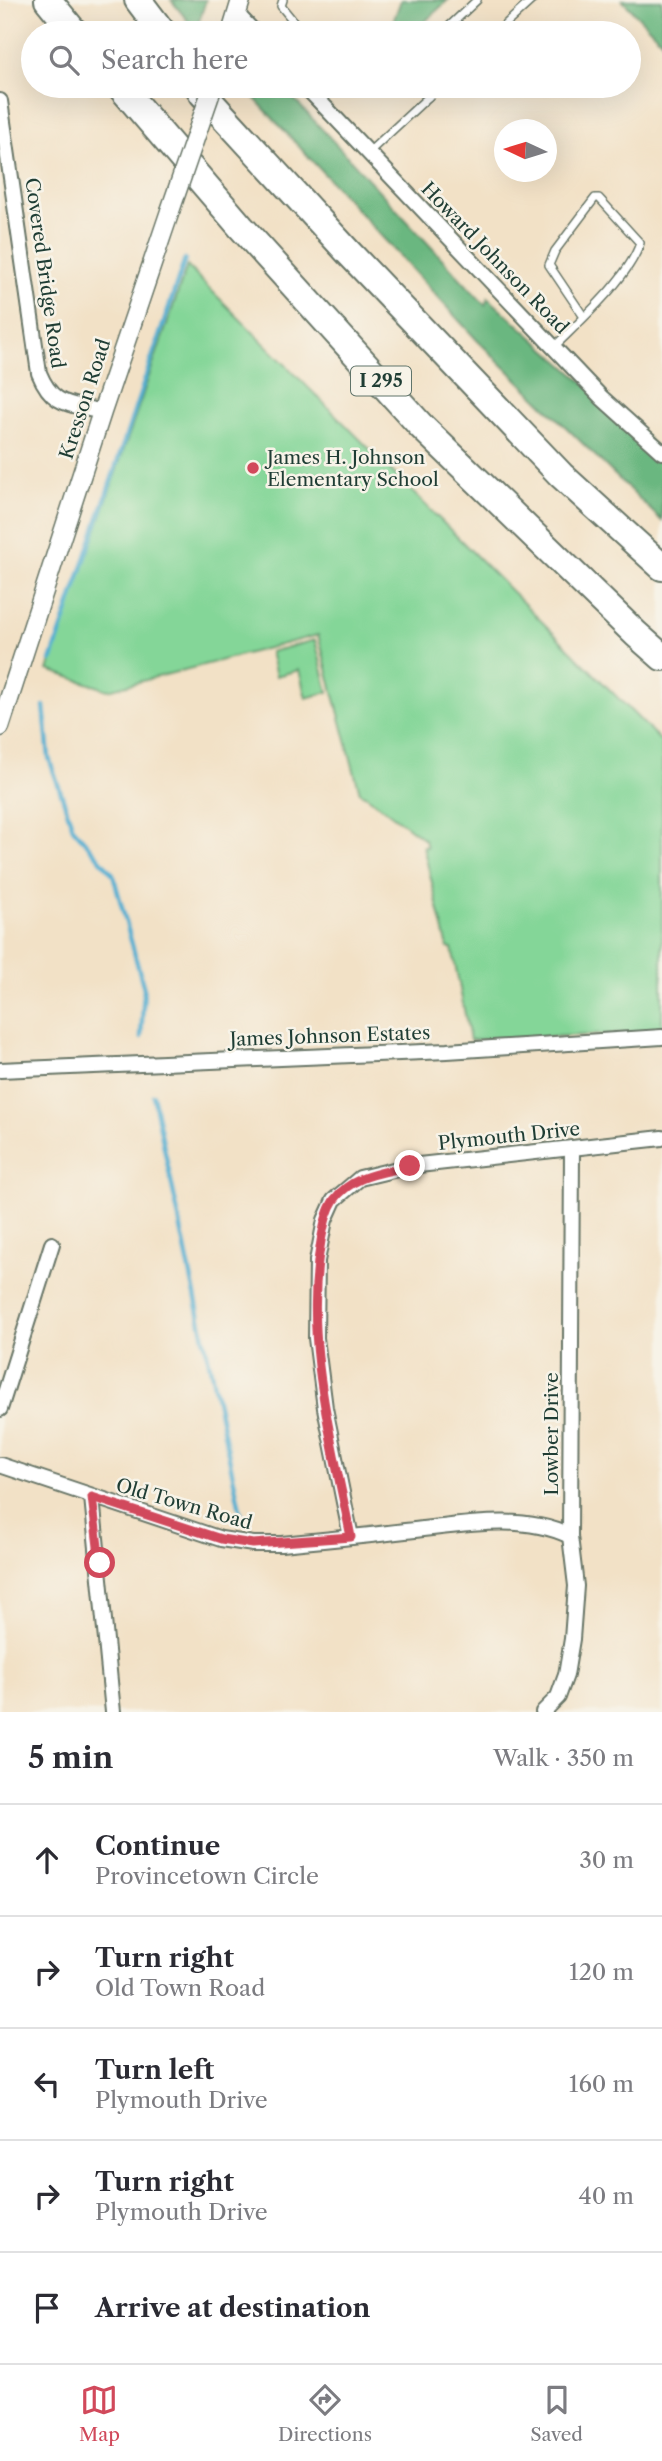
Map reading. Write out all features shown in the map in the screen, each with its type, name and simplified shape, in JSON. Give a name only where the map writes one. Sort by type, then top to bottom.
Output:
[{"type":"highway","points":[[48,0],[65,21]]},
{"type":"highway","points":[[138,0],[154,21]]},
{"type":"highway","name":"I 295","points":[[130,98],[241,227],[422,427],[662,657]]},
{"type":"highway","points":[[207,98],[349,253],[551,465],[662,567]]},
{"type":"street","name":"Kresson Road","points":[[0,727],[102,412],[209,98]]},
{"type":"street","name":"Howard Johnson Road","points":[[316,98],[602,398],[662,452]]},
{"type":"street","name":"Covered Bridge Road","points":[[1,105],[39,373],[45,388],[53,397],[102,412]]},
{"type":"street","name":"James Johnson Estates","points":[[0,1070],[407,1053],[662,1037]]},
{"type":"street","name":"Plymouth Drive","points":[[351,1537],[325,1408],[316,1338],[317,1261],[325,1220],[334,1200],[360,1178],[410,1166],[662,1138]]},
{"type":"street","name":"Lowber Drive","points":[[543,1712],[558,1697],[566,1675],[576,1586],[570,1536],[572,1148]]},
{"type":"street","points":[[0,1409],[52,1244]]},
{"type":"street","name":"Old Town Road","points":[[0,1465],[221,1539],[253,1544],[516,1522],[555,1529],[570,1536]]},
{"type":"street","points":[[92,1497],[113,1712]]},
{"type":"lane","points":[[283,0],[281,6],[293,21]]},
{"type":"lane","points":[[455,21],[477,0]]},
{"type":"lane","points":[[509,21],[532,0]]},
{"type":"lane","points":[[368,153],[427,98]]},
{"type":"lane","points":[[554,347],[584,317],[611,288],[638,251],[640,243],[599,198],[595,198],[555,251],[549,265],[584,317]]},
{"type":"green space","points":[[171,0],[206,0],[199,21],[188,21]]},
{"type":"green space","points":[[401,0],[448,0],[426,21],[393,21]]},
{"type":"green space","points":[[622,0],[662,0],[662,41]]},
{"type":"green space","points":[[254,98],[293,98],[485,305],[488,298],[662,452],[662,521],[477,340]]},
{"type":"green space","points":[[187,266],[662,742],[662,1032],[470,1040],[452,948],[448,948],[423,846],[427,847],[425,840],[360,793],[318,635],[108,690],[48,670]]},
{"type":"green space","points":[[315,640],[328,692],[306,698],[299,670],[276,676],[270,652]]},
{"type":"waterway","points":[[51,661],[185,259]]},
{"type":"waterway","points":[[44,706],[49,758],[73,828],[113,874],[144,989],[141,1037]]},
{"type":"waterway","points":[[153,1095],[241,1514]]},
{"type":"place","name":"James H. Johnson Elementary School","points":[[253,468]]},
{"type":"route","points":[[100,1563],[92,1497],[221,1539],[253,1544],[351,1537],[325,1408],[316,1338],[317,1261],[325,1220],[334,1200],[360,1178],[410,1166]]}]
